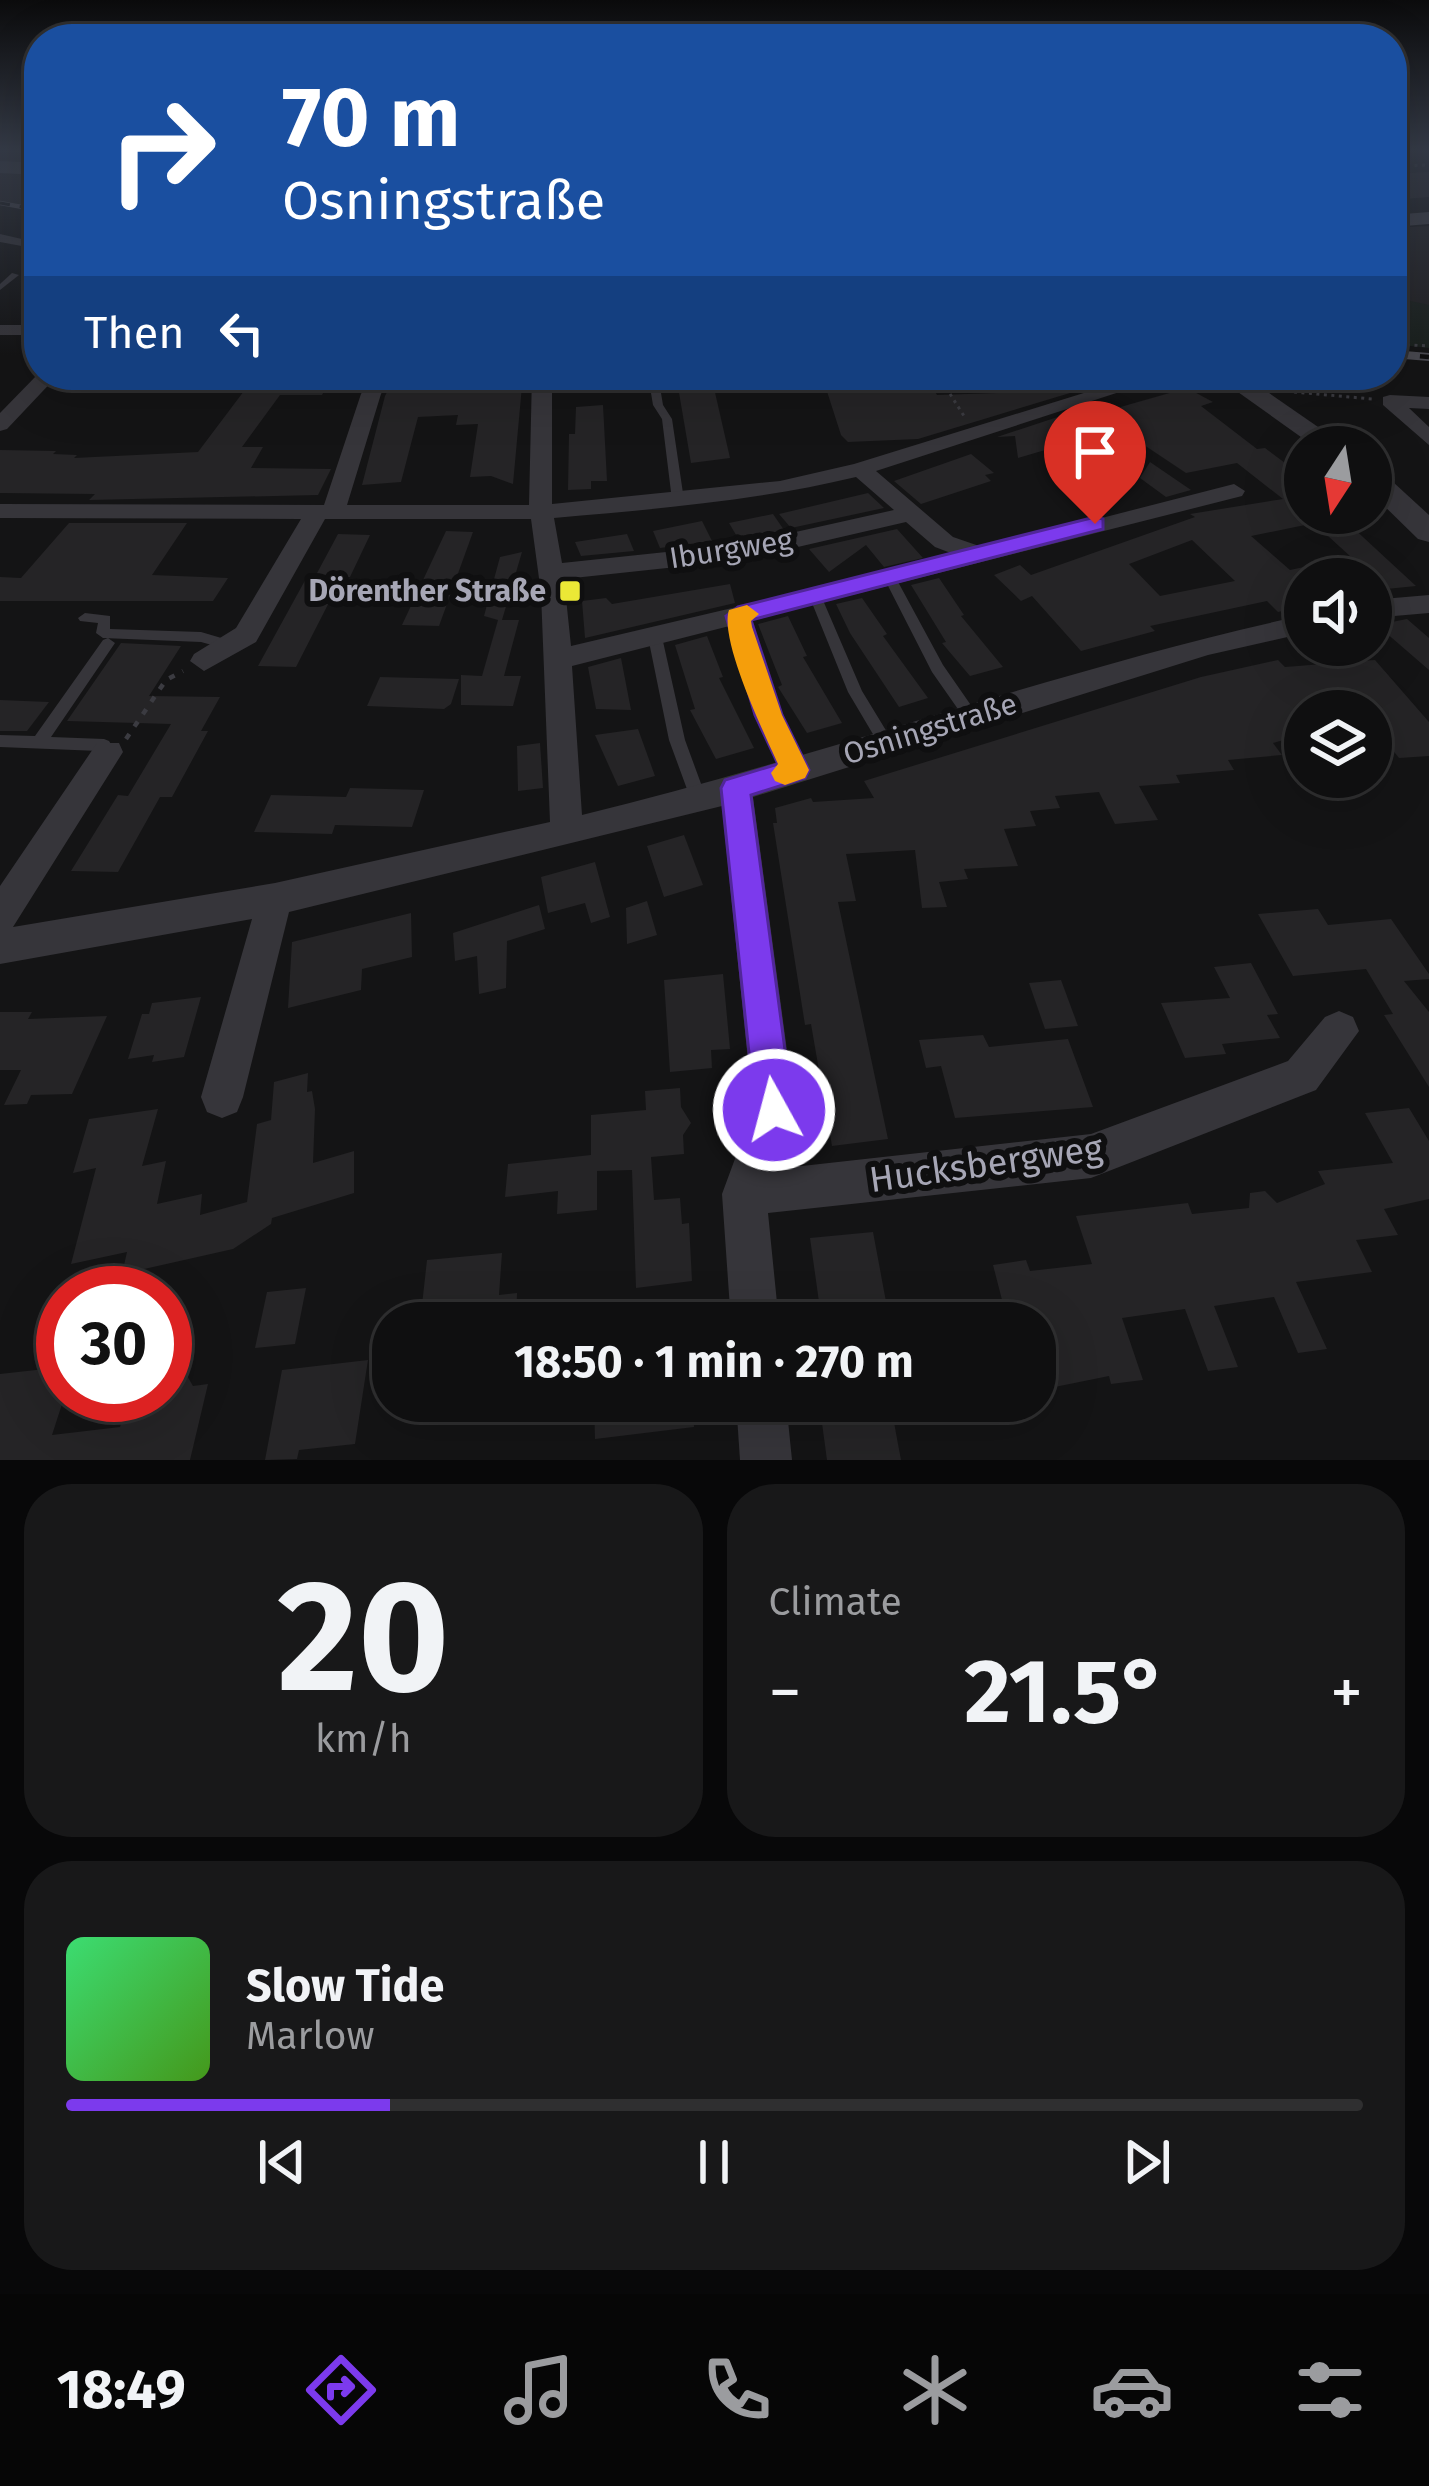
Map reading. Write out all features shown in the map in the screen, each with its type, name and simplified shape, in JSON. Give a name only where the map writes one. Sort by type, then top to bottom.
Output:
[{"type":"street","points":[[0,425],[34,390]]},
{"type":"street","points":[[204,661],[246,635],[324,513],[373,390]]},
{"type":"street","points":[[541,390],[537,484],[552,572],[566,833]]},
{"type":"street","points":[[0,512],[542,512],[678,500],[780,488],[860,469],[1115,390]]},
{"type":"street","points":[[1251,390],[1303,426]]},
{"type":"street","points":[[1390,401],[1429,404]]},
{"type":"street","points":[[1390,401],[1429,440]]},
{"type":"street","points":[[860,469],[944,542],[984,556]]},
{"type":"street","points":[[558,659],[891,580],[1234,491]]},
{"type":"street","points":[[1392,497],[1429,532]]},
{"type":"street","name":"Iburgweg","points":[[552,572],[742,552],[909,514]]},
{"type":"street","points":[[1392,607],[1429,604]]},
{"type":"street","name":"Osningstraße","points":[[0,947],[275,898],[566,833],[717,794],[1206,646],[1284,629]]},
{"type":"street","points":[[0,916],[108,752]]},
{"type":"street","points":[[717,794],[774,1110],[744,1194],[753,1302]]},
{"type":"street","points":[[222,1097],[275,898]]},
{"type":"street","name":"Hucksbergweg","points":[[744,1194],[1090,1156],[1302,1076],[1339,1031]]},
{"type":"street","points":[[763,1422],[766,1460]]},
{"type":"lane","points":[[0,289],[15,275]]},
{"type":"lane","points":[[655,390],[667,419],[678,500]]},
{"type":"lane","points":[[891,580],[937,668],[972,718]]},
{"type":"lane","points":[[816,598],[855,692],[884,742]]},
{"type":"lane","points":[[738,616],[769,715],[795,770]]},
{"type":"lane","points":[[85,618],[106,620],[103,633],[201,637],[230,645]]},
{"type":"lane","points":[[655,637],[677,740],[717,794]]},
{"type":"lane","points":[[39,742],[108,643]]},
{"type":"lane","points":[[0,741],[104,745],[108,752]]},
{"type":"path","points":[[948,390],[976,434]]},
{"type":"path","points":[[1261,397],[1297,392],[1390,401]]},
{"type":"path","points":[[108,752],[126,738],[166,680],[204,661]]},
{"type":"shaded area","points":[[1429,226],[1429,306],[1407,301],[1407,227]]},
{"type":"shaded area","points":[[1407,300],[1429,305],[1429,348],[1407,346]]},
{"type":"building","points":[[245,390],[325,390],[322,395],[280,395],[242,447],[263,447],[251,468],[331,469],[318,495],[89,500],[95,494],[0,493],[0,450],[56,451],[53,454],[77,455],[74,458],[198,452]]},
{"type":"building","points":[[388,390],[522,390],[513,484],[491,476],[470,477],[478,424],[456,425],[458,415],[418,417],[401,482],[362,485]]},
{"type":"building","points":[[679,390],[714,390],[730,458],[691,463]]},
{"type":"building","points":[[827,390],[934,390],[937,395],[1080,390],[918,439],[848,442],[841,435]]},
{"type":"building","points":[[1180,390],[1191,390],[1213,402],[1201,406],[1257,449],[1265,448],[1284,462],[1284,529],[1251,536],[1284,565],[1284,611],[1278,612],[1267,601],[1150,626],[1155,631],[1081,651],[1032,596],[1021,601],[994,575],[1020,565],[1031,575],[1195,517],[1190,514],[1283,499],[1237,463],[1186,473],[1126,433],[1096,444],[1086,438],[1018,458],[1015,436],[997,437],[1091,406],[1096,414]],"holes":[[[1192,540],[1235,581],[1160,596],[1129,564]]]},
{"type":"building","points":[[603,405],[607,481],[591,481],[591,489],[568,490],[569,434],[575,434],[576,407]]},
{"type":"building","points":[[971,454],[994,473],[985,475],[991,481],[921,504],[894,481]]},
{"type":"building","points":[[1150,462],[1191,490],[1166,497],[1140,478]]},
{"type":"building","points":[[868,493],[884,508],[791,528],[779,514]]},
{"type":"building","points":[[773,514],[784,530],[739,540],[729,523]]},
{"type":"building","points":[[702,521],[712,541],[660,548],[653,531]]},
{"type":"building","points":[[69,523],[187,523],[152,575],[228,578],[213,601],[0,601],[0,577],[21,578]]},
{"type":"building","points":[[897,529],[923,558],[884,567],[866,545],[829,572],[809,549]]},
{"type":"building","points":[[446,531],[473,532],[439,626],[402,625]]},
{"type":"building","points":[[338,534],[370,535],[350,577],[342,577],[296,667],[258,666],[308,575],[316,575]]},
{"type":"building","points":[[627,534],[634,551],[581,556],[575,542]]},
{"type":"building","points":[[1326,534],[1360,534],[1386,558],[1346,558],[1351,557]]},
{"type":"building","points":[[522,552],[502,620],[519,620],[504,676],[521,676],[513,706],[461,705],[461,675],[482,676],[498,620],[484,616],[500,557]]},
{"type":"building","points":[[1392,564],[1416,586],[1392,588]]},
{"type":"building","points":[[939,578],[961,616],[1003,667],[970,676],[942,643],[946,642],[911,585]]},
{"type":"building","points":[[730,584],[735,603],[585,638],[582,601],[606,598],[612,604]]},
{"type":"building","points":[[862,598],[928,698],[899,707],[850,633],[836,604]]},
{"type":"building","points":[[788,616],[807,656],[803,657],[842,723],[807,733],[778,687],[782,685],[758,624]]},
{"type":"building","points":[[1407,619],[1429,638],[1429,670],[1392,638],[1392,622]]},
{"type":"building","points":[[707,636],[723,677],[719,678],[754,748],[716,759],[690,710],[695,709],[675,645]]},
{"type":"building","points":[[121,643],[181,646],[149,696],[220,697],[201,731],[208,731],[172,797],[160,797],[118,872],[71,871],[118,795],[128,796],[171,724],[67,721]]},
{"type":"building","points":[[621,658],[631,710],[596,709],[588,667]]},
{"type":"building","points":[[1278,660],[1285,667],[1380,666],[1429,722],[1429,756],[1399,758],[1392,749],[1392,690],[1284,690],[1284,740],[1273,743],[1282,755],[1228,760],[1234,770],[1176,775],[1180,783],[1139,786],[1158,820],[1115,824],[1099,792],[1055,796],[1060,808],[1030,811],[1036,826],[1004,829],[1018,866],[964,869],[968,879],[939,882],[947,907],[922,908],[915,850],[846,854],[856,901],[838,902],[888,1139],[832,1146],[811,1024],[805,1025],[773,823],[777,823],[775,808],[811,798],[813,802],[874,798],[864,781],[1201,677]]},
{"type":"building","points":[[380,677],[459,679],[451,704],[444,709],[367,706]]},
{"type":"building","points":[[0,700],[49,702],[27,731],[0,731]]},
{"type":"building","points":[[638,729],[655,776],[618,786],[595,735]]},
{"type":"building","points":[[540,743],[543,788],[518,791],[517,746]]},
{"type":"building","points":[[350,788],[424,790],[412,827],[335,825],[332,834],[254,832],[271,795],[346,797]]},
{"type":"building","points":[[684,835],[703,885],[664,897],[647,846]]},
{"type":"building","points":[[595,862],[610,917],[591,923],[585,903],[548,913],[541,877]]},
{"type":"building","points":[[647,901],[657,935],[627,944],[626,908]]},
{"type":"building","points":[[539,905],[545,929],[507,941],[506,988],[479,994],[477,956],[455,961],[453,933]]},
{"type":"building","points":[[1318,909],[1328,925],[1391,919],[1429,974],[1429,979],[1404,981],[1429,1012],[1429,1087],[1384,1015],[1393,1014],[1366,969],[1293,976],[1258,914]]},
{"type":"building","points":[[411,913],[412,957],[362,969],[361,990],[288,1008],[292,942]]},
{"type":"building","points":[[1251,963],[1278,1014],[1267,1015],[1280,1038],[1222,1044],[1226,1054],[1185,1058],[1161,1003],[1230,998],[1214,967]]},
{"type":"building","points":[[723,974],[730,1049],[711,1050],[712,1068],[670,1072],[664,980]]},
{"type":"building","points":[[1061,980],[1078,1026],[1045,1029],[1029,983]]},
{"type":"building","points":[[201,997],[184,1057],[152,1062],[154,1055],[128,1059],[142,1014],[149,1014],[152,1003]]},
{"type":"building","points":[[0,1012],[32,1012],[28,1019],[107,1016],[72,1094],[31,1095],[27,1104],[4,1105],[21,1070],[0,1070]]},
{"type":"building","points":[[983,1035],[989,1047],[1068,1039],[1093,1107],[955,1118],[941,1066],[926,1068],[919,1040]]},
{"type":"building","points":[[308,1073],[307,1092],[312,1091],[315,1109],[313,1163],[354,1151],[354,1193],[272,1218],[271,1224],[233,1249],[158,1266],[124,1266],[127,1252],[71,1264],[96,1168],[73,1173],[89,1119],[158,1109],[142,1166],[166,1161],[157,1204],[202,1194],[200,1215],[247,1202],[257,1124],[271,1120],[274,1082]]},
{"type":"building","points":[[680,1088],[681,1107],[691,1123],[683,1135],[684,1154],[651,1157],[654,1200],[680,1198],[682,1224],[689,1223],[692,1281],[636,1288],[632,1170],[597,1171],[597,1210],[557,1214],[558,1191],[505,1197],[508,1164],[591,1155],[591,1115],[646,1110],[645,1091]]},
{"type":"building","points":[[1409,1108],[1429,1141],[1429,1199],[1384,1209],[1398,1235],[1356,1240],[1372,1272],[1296,1282],[1327,1349],[1298,1353],[1274,1297],[1214,1306],[1238,1367],[1208,1371],[1185,1309],[1122,1318],[1143,1380],[1111,1384],[1109,1376],[1056,1387],[1056,1302],[1003,1302],[993,1265],[1026,1260],[1030,1271],[1092,1264],[1076,1216],[1188,1203],[1192,1214],[1249,1208],[1250,1193],[1265,1191],[1277,1203],[1325,1184],[1318,1171],[1393,1163],[1365,1113]]},
{"type":"building","points":[[873,1232],[886,1302],[819,1302],[810,1238]]},
{"type":"building","points":[[502,1253],[499,1295],[517,1293],[517,1302],[422,1302],[427,1260]]},
{"type":"building","points":[[306,1288],[295,1344],[255,1348],[267,1292]]},
{"type":"building","points":[[368,1360],[355,1444],[299,1450],[297,1459],[265,1460],[282,1370]]},
{"type":"building","points":[[36,1370],[36,1422],[56,1422],[52,1435],[120,1427],[121,1422],[192,1422],[192,1384],[208,1384],[190,1460],[0,1460],[0,1374]]},
{"type":"building","points":[[595,1422],[694,1422],[694,1427],[595,1439]]},
{"type":"building","points":[[822,1422],[894,1422],[901,1460],[827,1460]]},
{"type":"railway","points":[[1407,355],[1429,357]]},
{"type":"slow traffic","points":[[747,614],[738,616],[740,627],[769,715],[795,770],[785,773]]},
{"type":"place","name":"Dörenther Straße","points":[[570,591]]},
{"type":"route","points":[[774,1110],[736,788],[795,770],[769,715],[738,616],[1095,524]]}]
